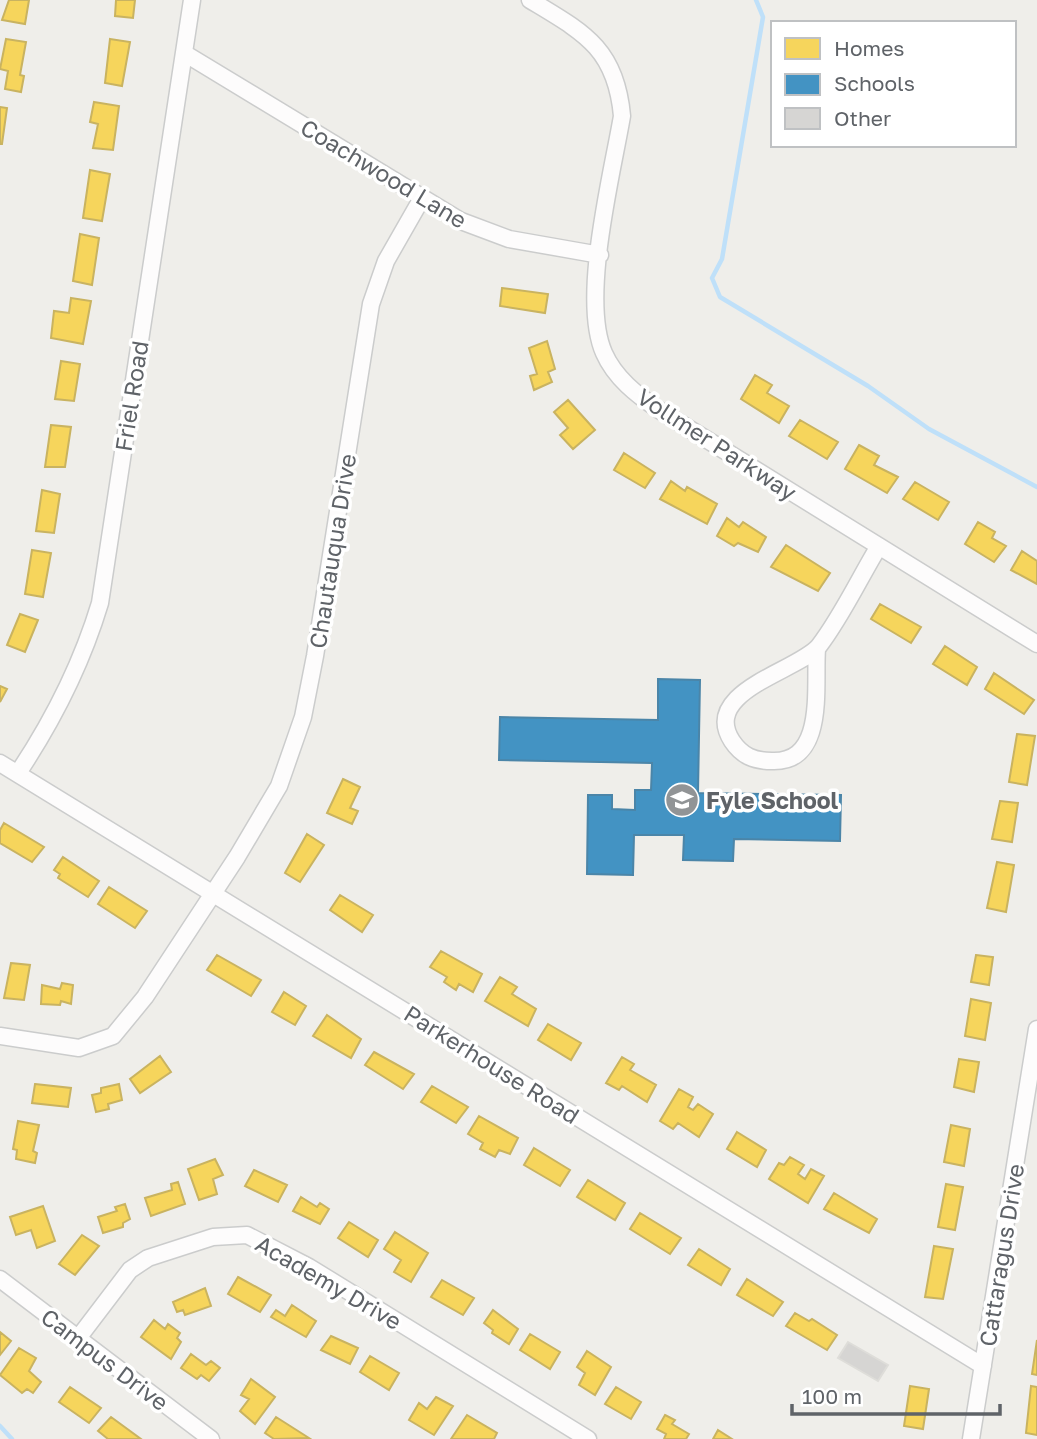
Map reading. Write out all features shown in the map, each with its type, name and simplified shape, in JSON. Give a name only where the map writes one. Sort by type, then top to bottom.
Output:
[{"type":"street","name":"Friel Road","points":[[18,774],[64,698],[81,662],[100,603],[192,0]]},
{"type":"street","name":"Vollmer Parkway","points":[[530,0],[584,34],[599,48],[616,78],[622,116],[600,255],[595,313],[604,353],[627,385],[659,410],[1037,644]]},
{"type":"street","name":"Coachwood Lane","points":[[184,52],[461,221],[509,239],[600,255]]},
{"type":"street","name":"Chautauqua Drive","points":[[0,1036],[79,1048],[113,1037],[132,1016],[267,808],[296,742],[315,656],[371,304],[386,261],[422,198]]},
{"type":"street","points":[[817,649],[815,720],[810,740],[796,755],[782,762],[760,761],[741,753],[729,736],[727,715],[739,695],[817,649],[878,546]]},
{"type":"street","name":"Parkerhouse Road","points":[[0,763],[983,1366]]},
{"type":"street","name":"Cattaragus Drive","points":[[971,1439],[1037,1029]]},
{"type":"street","name":"Academy Drive","points":[[79,1337],[130,1270],[148,1258],[213,1237],[247,1235],[309,1267],[588,1439]]},
{"type":"street","name":"Campus Drive","points":[[0,1279],[211,1439]]},
{"type":"building: Homes","points":[[9,0],[29,0],[25,24],[2,20]]},
{"type":"building: Homes","points":[[116,0],[135,0],[133,18],[115,16]]},
{"type":"building: Homes","points":[[6,39],[26,42],[20,75],[24,76],[21,92],[5,89],[8,71],[0,69]]},
{"type":"building: Homes","points":[[110,39],[130,42],[122,86],[105,83]]},
{"type":"building: Homes","points":[[94,102],[119,106],[113,150],[93,148],[98,124],[90,122]]},
{"type":"building: Homes","points":[[0,107],[7,108],[2,144],[0,144]]},
{"type":"building: Homes","points":[[90,170],[110,174],[102,221],[83,218]]},
{"type":"building: Homes","points":[[80,234],[99,238],[92,285],[73,281]]},
{"type":"building: Homes","points":[[502,288],[548,294],[545,313],[500,306]]},
{"type":"building: Homes","points":[[71,298],[91,301],[83,344],[51,338],[54,311],[69,313]]},
{"type":"building: Homes","points":[[547,341],[555,369],[548,372],[552,382],[534,390],[530,376],[537,374],[529,348]]},
{"type":"building: Homes","points":[[61,361],[80,364],[74,401],[55,399]]},
{"type":"building: Homes","points":[[755,375],[772,385],[767,393],[789,406],[779,423],[741,399]]},
{"type":"building: Homes","points":[[568,400],[595,430],[573,449],[560,435],[568,428],[554,412]]},
{"type":"building: Homes","points":[[800,420],[838,442],[827,459],[789,436]]},
{"type":"building: Homes","points":[[51,425],[71,427],[65,467],[45,467]]},
{"type":"building: Homes","points":[[859,445],[879,456],[874,465],[898,477],[887,493],[845,469]]},
{"type":"building: Homes","points":[[624,453],[655,473],[645,488],[614,470]]},
{"type":"building: Homes","points":[[671,481],[685,491],[687,487],[717,504],[707,524],[660,499]]},
{"type":"building: Homes","points":[[915,482],[949,502],[938,520],[903,499]]},
{"type":"building: Homes","points":[[42,490],[60,494],[54,533],[36,531]]},
{"type":"building: Homes","points":[[727,518],[739,527],[743,522],[766,537],[758,552],[738,543],[734,546],[717,536]]},
{"type":"building: Homes","points":[[978,522],[995,532],[992,538],[1006,546],[994,562],[965,544]]},
{"type":"building: Homes","points":[[786,545],[830,573],[818,591],[771,567]]},
{"type":"building: Homes","points":[[32,550],[51,553],[43,597],[25,594]]},
{"type":"building: Homes","points":[[1022,551],[1037,561],[1037,584],[1011,570]]},
{"type":"building: Homes","points":[[880,604],[921,627],[911,643],[871,619]]},
{"type":"building: Homes","points":[[20,614],[38,620],[25,652],[7,645]]},
{"type":"building: Homes","points":[[945,646],[977,667],[967,685],[933,664]]},
{"type":"building: Homes","points":[[994,673],[1034,700],[1024,714],[985,689]]},
{"type":"building: Homes","points":[[0,686],[7,689],[0,702]]},
{"type":"building: Homes","points":[[1017,734],[1035,736],[1027,785],[1009,782]]},
{"type":"building: Homes","points":[[343,779],[360,787],[350,808],[358,811],[352,824],[327,813]]},
{"type":"building: Homes","points":[[1000,801],[1018,803],[1012,842],[992,839]]},
{"type":"building: Homes","points":[[4,823],[44,847],[32,862],[0,843],[0,830]]},
{"type":"building: Homes","points":[[307,834],[324,845],[300,882],[285,873]]},
{"type":"building: Homes","points":[[63,857],[99,881],[88,897],[58,878],[60,874],[54,870]]},
{"type":"building: Homes","points":[[997,862],[1014,865],[1006,912],[987,908]]},
{"type":"building: Homes","points":[[109,887],[147,911],[135,928],[98,904]]},
{"type":"building: Homes","points":[[340,895],[373,915],[362,932],[330,910]]},
{"type":"building: Homes","points":[[441,951],[482,974],[473,992],[459,984],[456,990],[444,982],[447,977],[430,967]]},
{"type":"building: Homes","points":[[217,955],[261,980],[251,996],[207,970]]},
{"type":"building: Homes","points":[[976,955],[993,957],[989,985],[971,982]]},
{"type":"building: Homes","points":[[11,963],[30,965],[24,1000],[4,998]]},
{"type":"building: Homes","points":[[500,977],[517,987],[512,994],[536,1009],[528,1026],[485,1001]]},
{"type":"building: Homes","points":[[62,983],[73,985],[71,1004],[61,1001],[60,1005],[41,1004],[42,985],[60,989]]},
{"type":"building: Homes","points":[[284,992],[306,1006],[295,1025],[272,1012]]},
{"type":"building: Homes","points":[[971,999],[991,1003],[985,1040],[965,1036]]},
{"type":"building: Homes","points":[[327,1015],[361,1039],[351,1058],[313,1036]]},
{"type":"building: Homes","points":[[548,1024],[581,1043],[571,1060],[538,1040]]},
{"type":"building: Homes","points":[[374,1052],[414,1074],[403,1089],[365,1065]]},
{"type":"building: Homes","points":[[160,1056],[171,1072],[140,1093],[130,1079]]},
{"type":"building: Homes","points":[[622,1057],[634,1064],[630,1070],[656,1085],[647,1102],[622,1086],[619,1090],[606,1083]]},
{"type":"building: Homes","points":[[959,1059],[979,1062],[974,1092],[954,1087]]},
{"type":"building: Homes","points":[[35,1084],[71,1088],[68,1107],[32,1103]]},
{"type":"building: Homes","points":[[119,1084],[122,1100],[108,1104],[109,1109],[96,1112],[92,1095],[101,1093],[101,1088]]},
{"type":"building: Homes","points":[[432,1086],[468,1107],[456,1123],[421,1102]]},
{"type":"building: Homes","points":[[679,1089],[693,1097],[688,1107],[693,1110],[698,1104],[713,1114],[699,1137],[678,1123],[673,1129],[660,1121]]},
{"type":"building: Homes","points":[[479,1116],[518,1138],[510,1154],[499,1150],[495,1157],[480,1149],[483,1143],[468,1134]]},
{"type":"building: Homes","points":[[18,1121],[39,1125],[33,1151],[37,1153],[35,1163],[16,1159],[17,1150],[13,1149]]},
{"type":"building: Homes","points":[[951,1125],[970,1129],[964,1166],[944,1162]]},
{"type":"building: Homes","points":[[737,1132],[766,1150],[757,1167],[727,1149]]},
{"type":"building: Homes","points":[[534,1148],[570,1170],[560,1186],[524,1165]]},
{"type":"building: Homes","points":[[790,1157],[804,1165],[798,1174],[805,1179],[811,1169],[824,1176],[808,1203],[769,1179],[779,1163],[784,1165]]},
{"type":"building: Homes","points":[[215,1159],[223,1175],[213,1179],[217,1194],[199,1200],[188,1169]]},
{"type":"building: Homes","points":[[254,1170],[287,1185],[278,1202],[245,1186]]},
{"type":"building: Homes","points":[[588,1180],[625,1203],[615,1220],[577,1197]]},
{"type":"building: Homes","points":[[178,1182],[185,1204],[151,1216],[145,1198],[172,1190],[171,1184]]},
{"type":"building: Homes","points":[[946,1184],[963,1187],[955,1230],[938,1227]]},
{"type":"building: Homes","points":[[834,1193],[877,1219],[869,1233],[824,1209]]},
{"type":"building: Homes","points":[[301,1197],[317,1207],[320,1203],[329,1209],[320,1224],[293,1211]]},
{"type":"building: Homes","points":[[125,1204],[130,1219],[123,1223],[123,1227],[103,1233],[98,1217],[117,1211],[115,1207]]},
{"type":"building: Homes","points":[[43,1206],[55,1241],[37,1248],[31,1230],[16,1235],[10,1217]]},
{"type":"building: Homes","points":[[640,1213],[681,1238],[670,1254],[630,1229]]},
{"type":"building: Homes","points":[[349,1222],[378,1240],[368,1257],[338,1238]]},
{"type":"building: Homes","points":[[395,1232],[428,1253],[411,1282],[394,1272],[401,1260],[384,1249]]},
{"type":"building: Homes","points":[[82,1235],[99,1246],[75,1275],[59,1264]]},
{"type":"building: Homes","points":[[934,1246],[953,1249],[943,1299],[925,1297]]},
{"type":"building: Homes","points":[[699,1249],[730,1269],[721,1285],[688,1265]]},
{"type":"building: Homes","points":[[238,1277],[271,1295],[260,1312],[228,1294]]},
{"type":"building: Homes","points":[[747,1279],[783,1302],[773,1316],[737,1295]]},
{"type":"building: Homes","points":[[442,1280],[474,1298],[463,1315],[431,1297]]},
{"type":"building: Homes","points":[[205,1288],[211,1306],[185,1315],[183,1310],[177,1312],[173,1302]]},
{"type":"building: Homes","points":[[292,1305],[316,1321],[306,1337],[271,1317],[276,1310],[285,1316]]},
{"type":"building: Homes","points":[[493,1310],[518,1329],[509,1344],[492,1333],[493,1330],[484,1323]]},
{"type":"building: Homes","points":[[795,1313],[809,1321],[812,1319],[837,1335],[827,1350],[786,1326]]},
{"type":"building: Homes","points":[[154,1320],[165,1329],[168,1324],[180,1333],[177,1338],[181,1342],[171,1359],[141,1337]]},
{"type":"building: Homes","points":[[0,1332],[11,1341],[0,1355]]},
{"type":"building: Homes","points":[[530,1334],[560,1352],[550,1369],[520,1350]]},
{"type":"building: Homes","points":[[331,1336],[358,1348],[350,1364],[321,1350]]},
{"type":"building: Homes","points":[[1037,1340],[1037,1375],[1032,1374]]},
{"type":"building: Homes","points":[[19,1348],[36,1358],[29,1371],[41,1382],[33,1393],[27,1389],[22,1393],[0,1375]]},
{"type":"building: Homes","points":[[587,1351],[611,1367],[595,1395],[579,1385],[585,1373],[577,1367]]},
{"type":"building: Homes","points":[[191,1354],[206,1365],[211,1361],[220,1368],[209,1381],[201,1375],[197,1379],[181,1368]]},
{"type":"building: Homes","points":[[370,1356],[399,1373],[389,1390],[360,1372]]},
{"type":"building: Homes","points":[[251,1379],[275,1397],[255,1424],[240,1411],[249,1399],[241,1395]]},
{"type":"building: Homes","points":[[910,1386],[929,1389],[923,1429],[904,1426]]},
{"type":"building: Homes","points":[[1031,1386],[1037,1387],[1037,1435],[1026,1433]]},
{"type":"building: Homes","points":[[70,1387],[101,1408],[89,1423],[59,1402]]},
{"type":"building: Homes","points":[[616,1387],[641,1402],[631,1419],[605,1404]]},
{"type":"building: Homes","points":[[436,1397],[453,1406],[434,1435],[409,1420],[419,1403],[427,1409]]},
{"type":"building: Homes","points":[[467,1415],[497,1433],[494,1439],[451,1439]]},
{"type":"building: Homes","points":[[665,1415],[675,1420],[672,1424],[689,1434],[686,1439],[664,1439],[666,1434],[657,1429]]},
{"type":"building: Homes","points":[[111,1417],[141,1439],[108,1439],[98,1431]]},
{"type":"building: Homes","points":[[276,1417],[309,1438],[274,1439],[265,1433]]},
{"type":"building: Homes","points":[[718,1430],[732,1439],[713,1439]]},
{"type":"building: Schools","points":[[658,679],[700,680],[698,793],[841,795],[840,841],[734,839],[733,861],[683,860],[684,835],[634,835],[633,875],[587,874],[588,795],[612,795],[612,809],[635,810],[635,790],[651,790],[652,763],[499,760],[500,717],[658,720]]},
{"type":"building: Other","points":[[848,1342],[888,1365],[878,1381],[838,1358]]},
{"type":"waterway","points":[[756,0],[763,17],[722,259],[712,278],[720,297],[868,386],[929,429],[1037,487]]},
{"type":"waterway","points":[[0,1426],[12,1439]]},
{"type":"place","name":"Fyle School","points":[[682,800]]}]
